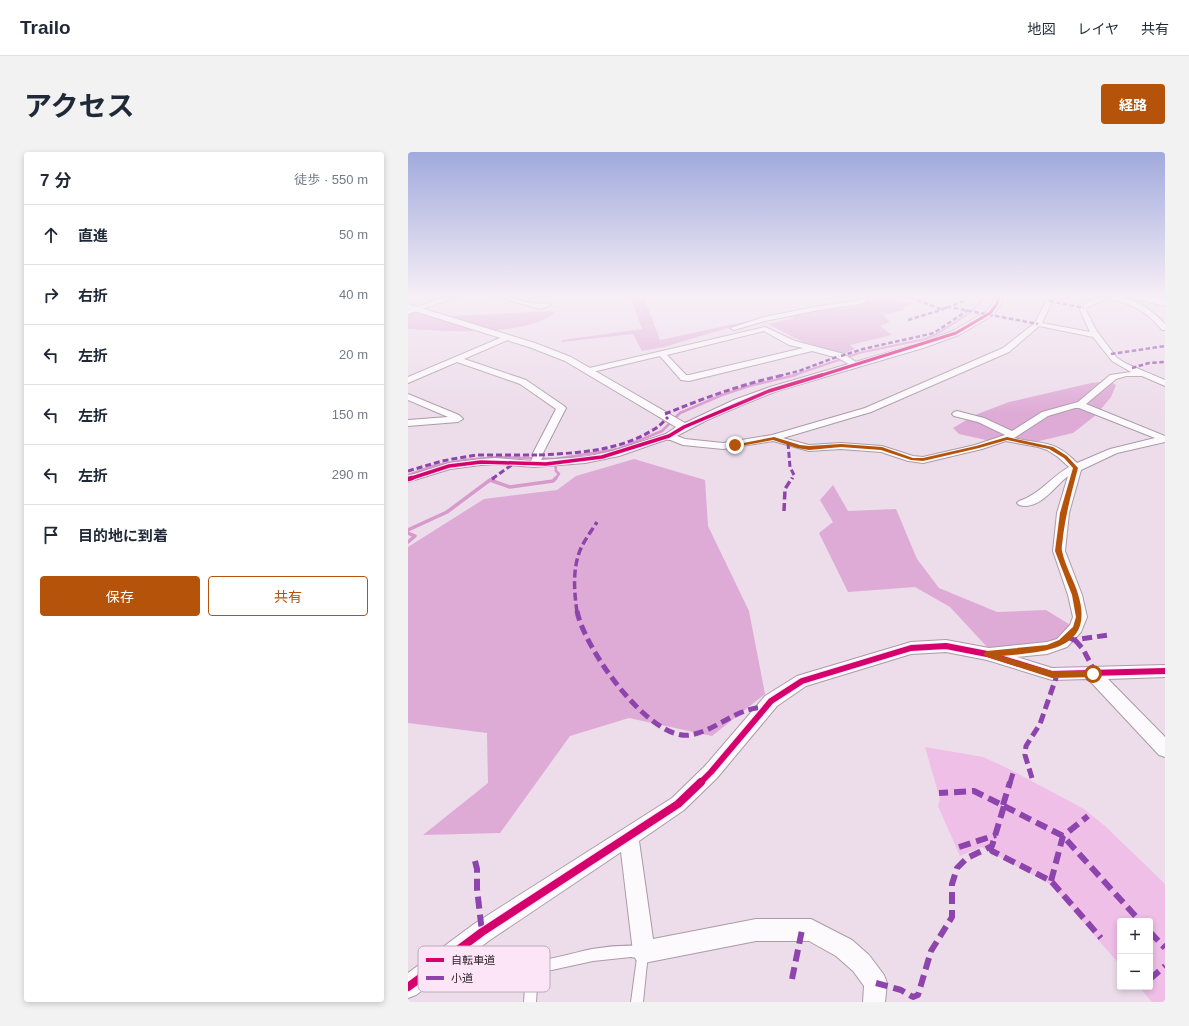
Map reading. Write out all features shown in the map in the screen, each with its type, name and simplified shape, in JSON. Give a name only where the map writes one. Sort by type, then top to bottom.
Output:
[{"type":"street","points":[[499,335],[554,353],[677,422]]},
{"type":"street","points":[[711,335],[653,352],[684,378],[689,378],[812,348]]},
{"type":"street","points":[[588,371],[741,335]]},
{"type":"street","points":[[775,335],[792,344],[841,356],[853,362]]},
{"type":"street","points":[[669,436],[677,422],[853,362],[950,335]]},
{"type":"street","points":[[408,479],[434,470],[468,464],[585,460],[602,457],[669,436],[683,442],[723,446],[774,438],[868,410],[996,355],[1006,350],[1025,335]]},
{"type":"street","points":[[1090,335],[1097,336],[1118,362],[1165,384]]},
{"type":"street","points":[[408,380],[507,337]]},
{"type":"street","points":[[457,359],[523,382],[561,408],[548,431],[537,455],[539,455],[536,461]]},
{"type":"street","points":[[1080,405],[1113,377],[1121,374],[1137,375],[1165,384]]},
{"type":"street","points":[[408,397],[458,419],[408,423]]},
{"type":"street","points":[[774,438],[809,448],[841,446],[876,448],[912,459],[923,460],[978,447],[1009,436],[1045,414],[1074,405],[1080,405],[1165,439]]},
{"type":"street","points":[[957,414],[981,420],[1009,436],[1012,440],[1051,448],[1065,457],[1076,468]]},
{"type":"street","points":[[1023,503],[1030,502],[1043,493],[1063,475],[1076,468],[1114,451],[1165,439]]},
{"type":"street","points":[[987,654],[1047,648],[1062,642],[1076,628],[1080,617],[1075,595],[1058,551],[1063,513],[1076,468]]},
{"type":"street","points":[[462,946],[563,878],[629,837],[678,804],[711,772],[771,701],[802,682],[855,666],[884,655],[911,648],[946,646],[987,654],[1052,674],[1165,671]]},
{"type":"street","points":[[1093,674],[1165,749]]},
{"type":"street","points":[[629,837],[644,952],[756,930],[811,930],[844,948],[861,963],[876,983],[874,1002]]},
{"type":"street","points":[[408,987],[418,979]]},
{"type":"lane","points":[[467,942],[468,946]]},
{"type":"lane","points":[[550,965],[610,953],[644,952],[641,963],[637,1002]]},
{"type":"lane","points":[[530,1002],[531,992]]},
{"type":"shaded area","points":[[601,335],[627,335],[562,342],[562,340]]},
{"type":"shaded area","points":[[633,335],[658,335],[660,340],[685,335],[705,335],[664,347],[642,351]]},
{"type":"shaded area","points":[[789,335],[892,335],[850,345],[855,349],[840,355],[803,342]]},
{"type":"shaded area","points":[[1109,381],[1116,385],[1111,397],[1096,415],[1073,433],[1035,442],[995,442],[959,434],[953,428],[975,415],[1009,402],[1091,383]]},
{"type":"shaded area","points":[[634,459],[705,480],[708,526],[749,611],[765,694],[712,736],[629,718],[570,736],[500,833],[423,835],[488,783],[487,733],[408,723],[408,547],[484,499],[557,490],[576,476]]},
{"type":"shaded area","points":[[833,485],[848,511],[896,509],[917,559],[939,588],[997,612],[1046,610],[1072,626],[1060,639],[1039,643],[988,648],[950,607],[915,587],[848,592],[819,533],[833,522],[820,500]]},
{"type":"shaded area","points":[[925,747],[983,757],[1007,768],[1084,809],[1105,826],[1165,884],[1165,1002],[1152,1002],[1142,990],[1153,990],[1153,918],[1117,918],[1117,962],[1050,884],[981,847],[960,856],[938,806],[940,799]]},
{"type":"waterway","points":[[793,376],[859,353],[925,339],[935,335]]},
{"type":"waterway","points":[[408,475],[433,466],[465,460],[498,457],[555,459],[618,449],[662,431],[680,413],[722,395],[749,386],[793,376]]},
{"type":"waterway","points":[[555,462],[556,471],[559,474],[555,479]]},
{"type":"waterway","points":[[408,530],[447,512],[490,480],[510,487],[553,481],[555,479]]},
{"type":"waterway","points":[[408,533],[415,536],[408,542]]},
{"type":"marked path","points":[[841,356],[863,349],[927,335]]},
{"type":"marked path","points":[[1111,354],[1165,346]]},
{"type":"marked path","points":[[665,414],[714,394],[751,382],[799,371],[839,356]]},
{"type":"marked path","points":[[1132,368],[1149,363],[1165,362]]},
{"type":"marked path","points":[[539,455],[582,452],[626,442],[652,431],[668,417]]},
{"type":"marked path","points":[[784,511],[785,489],[794,475],[790,467],[788,443]]},
{"type":"marked path","points":[[408,471],[442,461],[476,455],[537,455]]},
{"type":"marked path","points":[[492,479],[513,464]]},
{"type":"marked path","points":[[597,522],[582,545],[577,559],[575,598],[578,616],[593,651],[604,668],[629,698],[661,726],[670,732],[679,735],[702,731],[744,710],[755,707],[767,707]]},
{"type":"marked path","points":[[1068,637],[1074,640],[1108,635]]},
{"type":"marked path","points":[[1075,640],[1083,649],[1096,674]]},
{"type":"marked path","points":[[1032,778],[1025,755],[1026,746],[1040,724],[1056,678],[1056,674]]},
{"type":"marked path","points":[[1003,805],[1013,773]]},
{"type":"marked path","points":[[876,983],[901,990],[913,997],[918,995],[931,951],[952,917],[952,884],[957,868],[967,858],[992,846],[1004,806],[974,791],[939,793]]},
{"type":"marked path","points":[[1004,806],[1063,836],[1137,918]]},
{"type":"marked path","points":[[1051,881],[1063,836],[1088,816]]},
{"type":"marked path","points":[[959,847],[996,835]]},
{"type":"marked path","points":[[990,847],[992,851],[1051,881],[1101,938]]},
{"type":"marked path","points":[[475,861],[477,869],[477,889],[482,932]]},
{"type":"marked path","points":[[792,979],[802,930]]},
{"type":"marked path","points":[[1153,935],[1165,948]]},
{"type":"marked path","points":[[1153,976],[1165,966]]},
{"type":"cycle path","points":[[408,479],[449,466],[481,462],[546,464],[602,457],[669,436],[684,427],[769,391],[951,335]]},
{"type":"cycle path","points":[[463,946],[482,932],[678,804],[711,772],[771,701],[802,681],[911,648],[946,646],[987,654],[1052,674],[1165,671]]},
{"type":"cycle path","points":[[408,987],[418,980]]},
{"type":"route","points":[[735,445],[774,438],[809,448],[841,446],[869,447],[882,449],[912,459],[923,460],[978,447],[1007,438],[1051,448],[1065,457],[1076,468],[1063,513],[1058,551],[1075,595],[1080,617],[1076,628],[1062,642],[1047,648],[987,654],[1040,672],[1065,675],[1093,674]]}]
